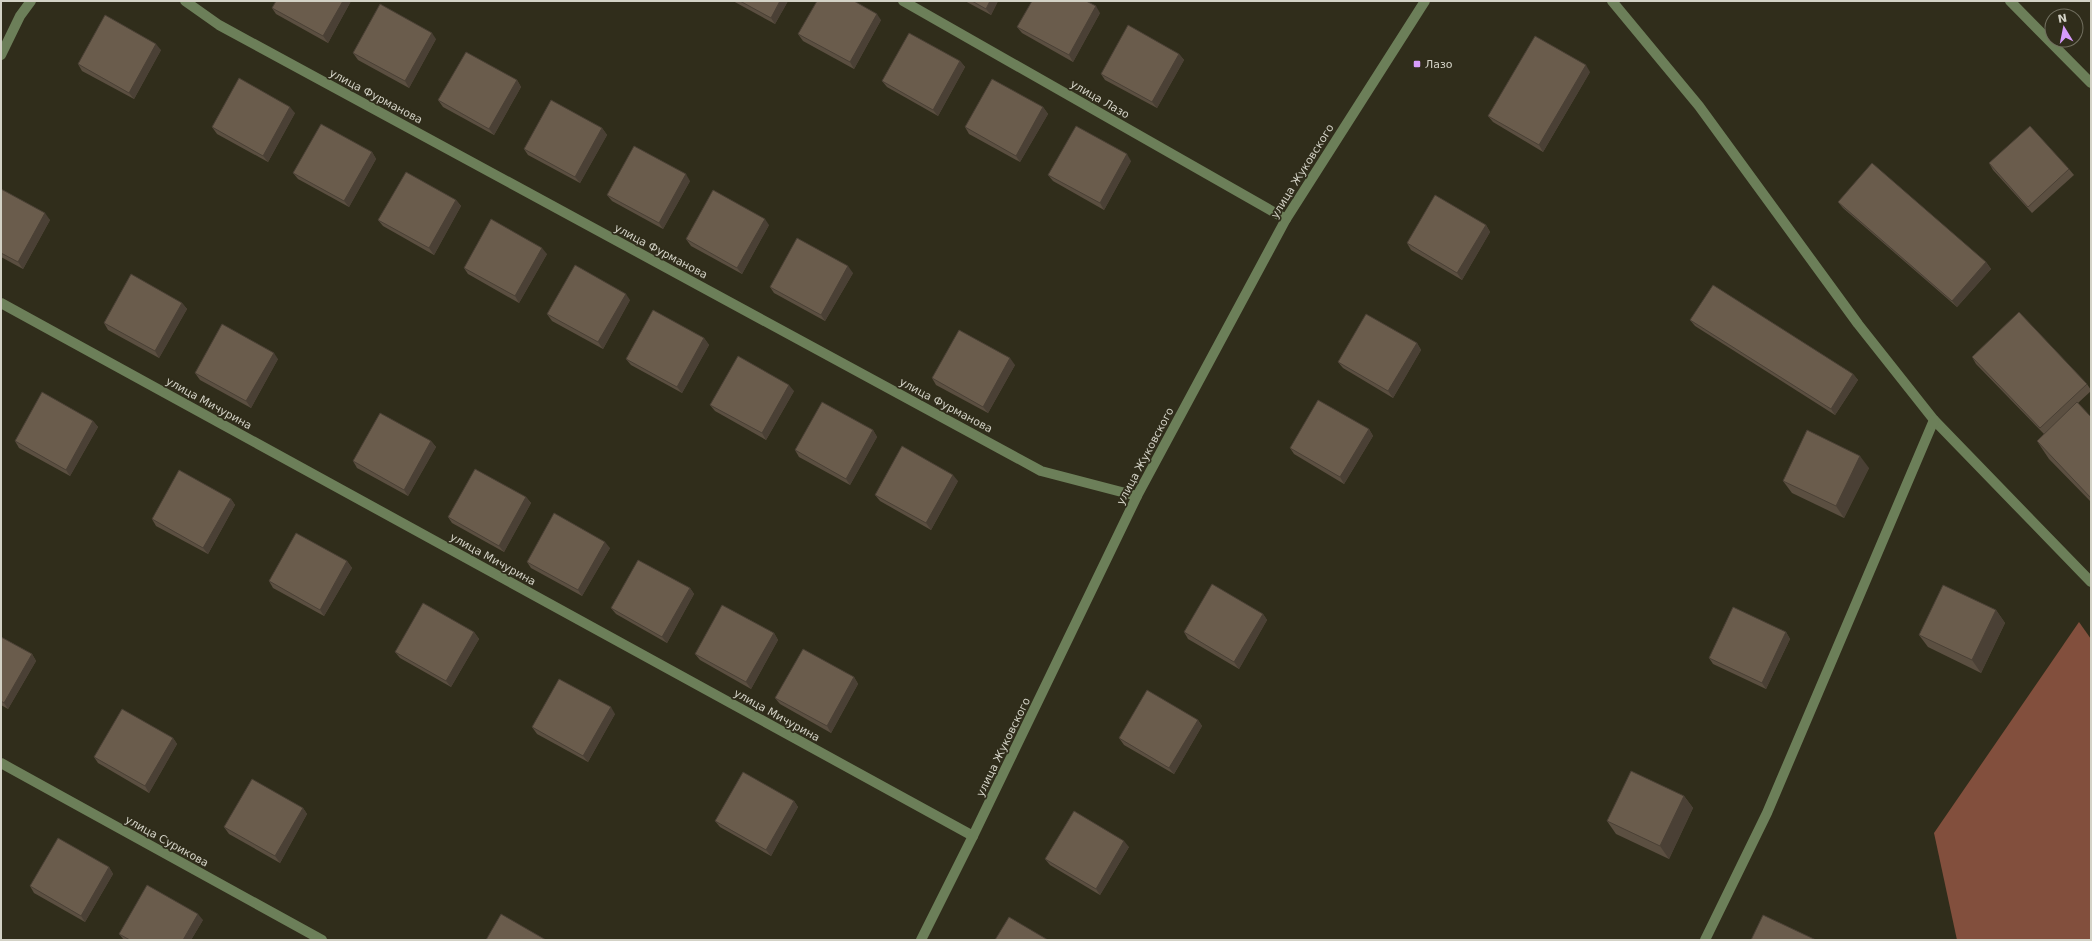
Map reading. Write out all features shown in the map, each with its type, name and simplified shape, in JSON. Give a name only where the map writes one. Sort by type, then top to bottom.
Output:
[{"type":"street","points":[[1,54],[20,16],[31,1]]},
{"type":"street","name":"улица Фурманова","points":[[185,1],[219,25],[1042,471],[1136,496]]},
{"type":"street","name":"улица Лазо","points":[[903,1],[1286,219]]},
{"type":"street","name":"улица Жуковского","points":[[921,940],[973,836],[1136,496],[1286,219],[1425,1]]},
{"type":"street","points":[[1612,1],[1699,106],[1858,324],[1934,420],[2091,582]]},
{"type":"street","points":[[2010,1],[2091,82]]},
{"type":"street","name":"улица Мичурина","points":[[1,303],[973,836]]},
{"type":"street","points":[[1705,940],[1767,813],[1934,420]]},
{"type":"street","name":"улица Сурикова","points":[[1,763],[322,940]]},
{"type":"shaded area","points":[[2079,622],[2091,639],[2091,940],[1957,940],[1934,833]]},
{"type":"building","points":[[276,1],[343,1],[323,36],[272,8]]},
{"type":"building","points":[[740,1],[780,1],[771,18]]},
{"type":"building","points":[[817,1],[854,1],[877,14],[850,62],[798,34]]},
{"type":"building","points":[[972,1],[990,1],[986,9]]},
{"type":"building","points":[[1032,1],[1086,1],[1096,6],[1069,55],[1017,27]]},
{"type":"building","points":[[380,4],[432,33],[405,81],[353,53]]},
{"type":"building","points":[[105,15],[156,44],[129,93],[78,64]]},
{"type":"building","points":[[1128,25],[1179,54],[1152,102],[1101,74]]},
{"type":"building","points":[[909,33],[960,61],[933,110],[882,81]]},
{"type":"building","points":[[1535,36],[1586,65],[1539,145],[1488,116]]},
{"type":"building","points":[[466,52],[517,80],[489,129],[438,100]]},
{"type":"building","points":[[239,78],[290,107],[263,156],[212,127]]},
{"type":"building","points":[[992,79],[1043,107],[1016,156],[965,127]]},
{"type":"building","points":[[551,100],[602,128],[575,177],[524,149]]},
{"type":"building","points":[[321,124],[372,152],[344,201],[293,173]]},
{"type":"building","points":[[1076,126],[1127,154],[1100,203],[1048,175]]},
{"type":"building","points":[[2030,126],[2069,169],[2028,207],[1989,163]]},
{"type":"building","points":[[634,146],[686,174],[659,223],[607,195]]},
{"type":"building","points":[[1872,163],[1986,262],[1952,301],[1838,202]]},
{"type":"building","points":[[406,172],[456,200],[429,248],[378,220]]},
{"type":"building","points":[[1,189],[45,213],[18,262],[1,253]]},
{"type":"building","points":[[713,190],[765,219],[737,268],[686,239]]},
{"type":"building","points":[[1435,195],[1486,225],[1457,273],[1407,243]]},
{"type":"building","points":[[491,219],[542,248],[515,296],[464,268]]},
{"type":"building","points":[[797,238],[848,266],[821,315],[770,287]]},
{"type":"building","points":[[575,265],[626,294],[598,342],[547,314]]},
{"type":"building","points":[[131,274],[182,303],[155,351],[104,323]]},
{"type":"building","points":[[1713,285],[1853,374],[1831,409],[1690,320]]},
{"type":"building","points":[[653,310],[704,338],[677,387],[626,359]]},
{"type":"building","points":[[2019,312],[2087,384],[2040,428],[1972,357]]},
{"type":"building","points":[[1366,314],[1417,343],[1388,391],[1338,362]]},
{"type":"building","points":[[222,324],[274,353],[246,401],[195,373]]},
{"type":"building","points":[[959,330],[1010,358],[983,407],[932,378]]},
{"type":"building","points":[[738,356],[789,385],[762,433],[710,405]]},
{"type":"building","points":[[42,392],[93,421],[66,470],[15,441]]},
{"type":"building","points":[[1318,400],[1369,429],[1340,477],[1290,448]]},
{"type":"building","points":[[822,402],[873,430],[846,479],[795,450]]},
{"type":"building","points":[[2077,402],[2091,417],[2091,498],[2037,441]]},
{"type":"building","points":[[380,413],[431,441],[404,490],[353,461]]},
{"type":"building","points":[[1807,430],[1860,456],[1836,506],[1783,481]]},
{"type":"building","points":[[902,446],[953,475],[926,523],[875,495]]},
{"type":"building","points":[[475,469],[526,497],[499,546],[448,517]]},
{"type":"building","points":[[179,470],[231,499],[203,548],[152,519]]},
{"type":"building","points":[[554,513],[605,542],[578,590],[527,562]]},
{"type":"building","points":[[296,533],[347,561],[320,610],[269,581]]},
{"type":"building","points":[[638,560],[690,588],[662,637],[611,608]]},
{"type":"building","points":[[1212,584],[1263,614],[1234,662],[1184,632]]},
{"type":"building","points":[[1943,585],[1996,610],[1972,660],[1919,635]]},
{"type":"building","points":[[423,603],[474,632],[446,681],[395,652]]},
{"type":"building","points":[[722,605],[774,633],[746,682],[695,654]]},
{"type":"building","points":[[1733,607],[1786,632],[1762,683],[1709,658]]},
{"type":"building","points":[[1,637],[32,654],[4,703],[1,701]]},
{"type":"building","points":[[803,649],[854,677],[827,726],[775,698]]},
{"type":"building","points":[[559,679],[611,707],[583,756],[532,727]]},
{"type":"building","points":[[1147,690],[1198,720],[1169,768],[1119,738]]},
{"type":"building","points":[[122,709],[173,738],[145,786],[94,757]]},
{"type":"building","points":[[1631,771],[1684,796],[1660,846],[1607,821]]},
{"type":"building","points":[[743,772],[794,801],[766,850],[715,821]]},
{"type":"building","points":[[252,779],[303,808],[275,856],[224,827]]},
{"type":"building","points":[[1074,811],[1124,841],[1096,889],[1045,859]]},
{"type":"building","points":[[58,838],[109,867],[81,916],[30,886]]},
{"type":"building","points":[[147,885],[198,914],[183,940],[130,940],[119,934]]},
{"type":"building","points":[[501,914],[546,940],[486,940]]},
{"type":"building","points":[[1763,915],[1816,940],[1751,940]]},
{"type":"building","points":[[1009,917],[1048,940],[995,940]]},
{"type":"place","name":"Лазо","points":[[1417,64]]}]
